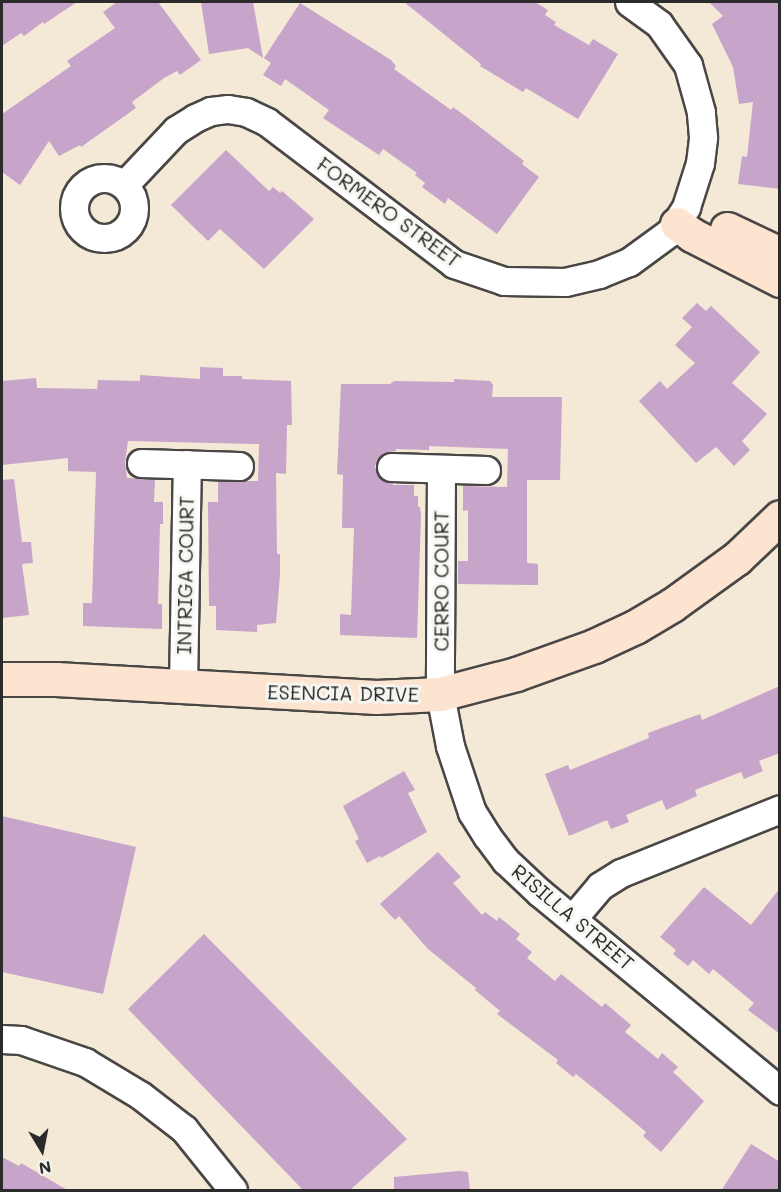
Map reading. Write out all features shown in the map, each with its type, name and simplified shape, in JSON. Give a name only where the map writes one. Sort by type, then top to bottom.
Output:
[{"type":"street","points":[[629,2],[659,24],[674,42],[688,65],[695,89],[703,137],[696,182],[682,216]]},
{"type":"street","name":"FORMERO STREET","points":[[124,185],[176,130],[211,111],[228,109],[246,112],[267,122],[454,264],[504,281],[565,282],[599,274],[629,262],[670,232],[682,216]]},
{"type":"street","points":[[682,216],[780,254]]},
{"type":"street","points":[[682,216],[692,235],[780,280]]},
{"type":"street","points":[[141,463],[239,466]]},
{"type":"street","name":"INTRIGA COURT","points":[[183,687],[187,464]]},
{"type":"street","points":[[391,467],[486,470]]},
{"type":"street","name":"CERRO COURT","points":[[440,694],[441,468]]},
{"type":"street","name":"ESENCIA DRIVE","points":[[2,679],[364,696],[440,694],[516,674],[594,646],[635,627],[672,605],[737,558],[780,517]]},
{"type":"street","name":"RISILLA STREET","points":[[440,694],[450,746],[472,812],[486,836],[506,861],[539,892],[780,1090]]},
{"type":"street","points":[[573,918],[600,886],[621,873],[780,808]]},
{"type":"street","points":[[2,1039],[21,1040],[85,1062],[140,1095],[184,1129],[233,1191]]},
{"type":"building","points":[[2,2],[77,2],[24,36],[21,33],[2,46]]},
{"type":"building","points":[[117,2],[158,2],[201,60],[180,75],[177,71],[164,78],[132,102],[136,108],[81,147],[80,145],[59,156],[49,141],[20,185],[2,172],[2,114],[71,66],[67,61],[115,28],[103,12]]},
{"type":"building","points":[[201,2],[253,2],[263,58],[248,48],[209,54]]},
{"type":"building","points":[[404,2],[535,2],[548,10],[545,15],[556,22],[554,25],[589,45],[593,39],[618,54],[578,119],[526,88],[523,92],[480,66],[481,64]]},
{"type":"building","points":[[709,2],[780,2],[780,189],[738,184],[742,156],[747,157],[753,102],[739,104],[733,67],[712,24],[723,16]]},
{"type":"building","points":[[300,3],[391,60],[396,66],[394,69],[451,110],[453,107],[472,121],[524,161],[522,164],[539,177],[497,234],[448,198],[445,204],[422,187],[425,183],[415,175],[417,173],[383,149],[379,155],[323,118],[329,110],[285,79],[281,86],[263,75],[271,63],[264,58]]},
{"type":"building","points":[[226,150],[269,191],[273,187],[280,193],[282,191],[314,219],[264,269],[220,229],[208,241],[171,205]]},
{"type":"building","points":[[697,303],[706,311],[711,306],[760,352],[732,383],[767,414],[742,441],[750,450],[734,466],[716,447],[696,463],[639,401],[660,381],[667,389],[695,363],[675,345],[692,327],[682,318]]},
{"type":"building","points":[[200,367],[223,368],[223,376],[242,376],[242,379],[291,381],[292,425],[287,425],[286,474],[276,473],[277,554],[280,554],[280,575],[276,623],[257,625],[257,632],[216,630],[216,606],[209,606],[208,502],[218,502],[218,481],[258,481],[259,444],[128,441],[125,463],[127,478],[155,479],[154,502],[163,502],[163,524],[160,524],[158,604],[162,604],[162,629],[83,626],[83,603],[92,603],[96,472],[68,471],[68,458],[2,465],[2,381],[36,378],[37,388],[97,389],[98,380],[140,381],[140,375],[200,379]]},
{"type":"building","points":[[454,379],[490,381],[493,385],[492,397],[562,397],[560,480],[527,480],[527,563],[538,564],[538,585],[458,584],[458,561],[468,561],[468,510],[463,511],[463,486],[507,487],[508,449],[429,446],[429,450],[396,449],[396,451],[383,453],[377,459],[375,467],[382,480],[393,483],[393,485],[414,485],[414,496],[418,496],[421,515],[417,638],[340,635],[340,614],[351,615],[354,528],[342,528],[343,475],[337,474],[341,384],[390,384],[394,381],[454,382]]},
{"type":"building","points":[[14,479],[22,542],[31,542],[33,563],[22,564],[29,615],[2,618],[2,480]]},
{"type":"building","points":[[780,686],[780,753],[759,761],[763,771],[744,779],[741,772],[695,790],[697,796],[666,810],[662,800],[626,815],[629,822],[611,829],[607,820],[569,836],[545,774],[568,765],[570,770],[649,738],[648,733],[700,714],[702,720]]},
{"type":"building","points":[[404,771],[415,790],[408,793],[427,832],[381,858],[380,856],[367,863],[355,841],[359,839],[343,806]]},
{"type":"building","points":[[2,816],[136,847],[103,994],[2,972]]},
{"type":"building","points":[[438,852],[461,877],[453,883],[482,915],[485,912],[497,921],[499,917],[520,934],[516,939],[532,952],[527,958],[555,981],[561,974],[602,1007],[605,1003],[631,1025],[625,1032],[658,1059],[662,1053],[678,1067],[673,1072],[704,1101],[661,1152],[643,1136],[646,1132],[576,1074],[573,1077],[556,1063],[558,1060],[497,1014],[500,1011],[475,990],[476,988],[428,949],[399,916],[395,920],[380,904]]},
{"type":"building","points":[[704,887],[751,925],[780,888],[780,1034],[748,1010],[754,1003],[713,969],[709,974],[693,960],[688,966],[673,954],[676,950],[660,937]]},
{"type":"building","points":[[204,934],[407,1139],[349,1191],[304,1191],[128,1009]]},
{"type":"building","points":[[751,1144],[780,1162],[780,1191],[721,1191]]},
{"type":"building","points":[[2,1157],[19,1166],[21,1163],[69,1191],[2,1191]]},
{"type":"building","points":[[468,1172],[470,1191],[394,1191],[394,1177]]}]
